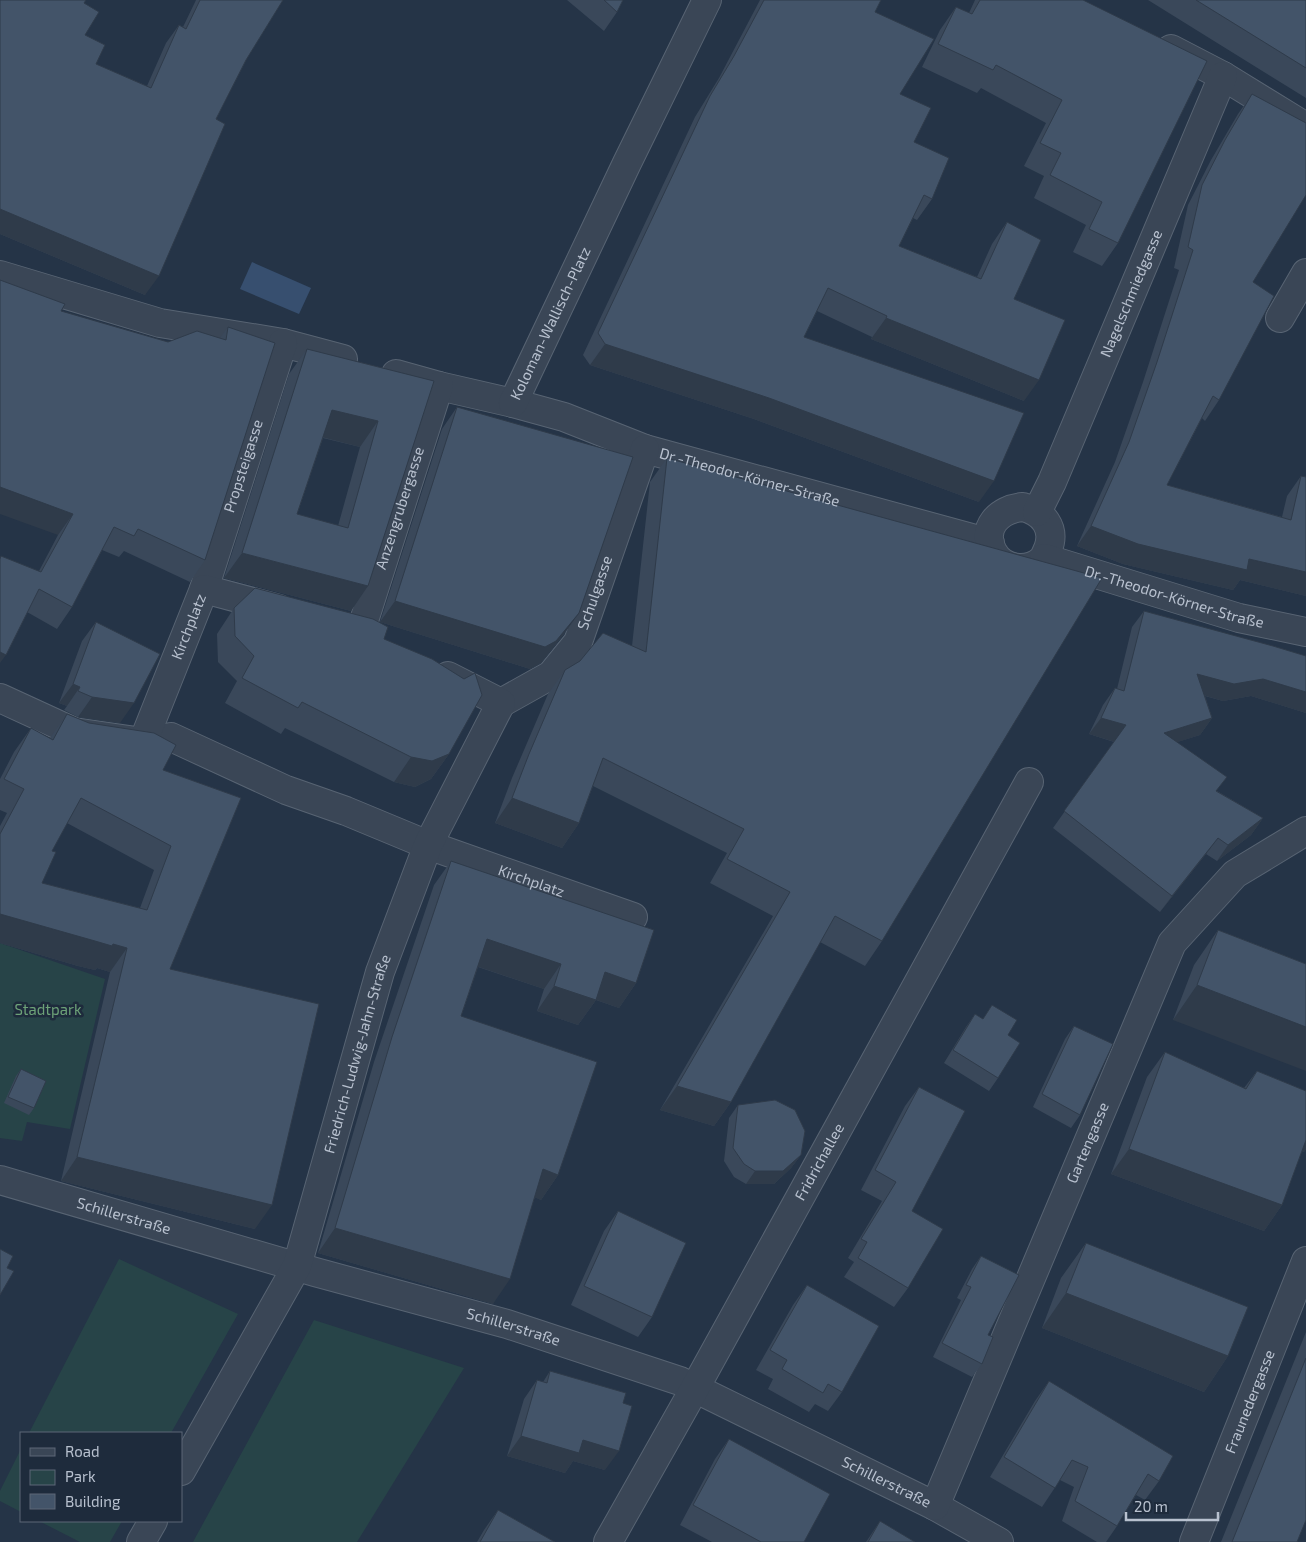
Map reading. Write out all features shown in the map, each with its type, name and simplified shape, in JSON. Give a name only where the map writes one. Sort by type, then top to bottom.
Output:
[{"type":"street","name":"Koloman-Wallisch-Platz","points":[[0,276],[160,323],[283,343],[439,386],[513,403],[707,0]]},
{"type":"street","points":[[1146,36],[1223,76],[1306,127]]},
{"type":"street","name":"Nagelschmiedgasse","points":[[1036,512],[1056,473],[1223,76]]},
{"type":"street","points":[[1280,318],[1306,273]]},
{"type":"street","name":"Propsteigasse","points":[[204,589],[283,343]]},
{"type":"street","name":"Anzengrubergasse","points":[[334,623],[370,635],[439,386]]},
{"type":"street","name":"Dr.-Theodor-Körner-Straße","points":[[513,403],[564,417],[645,449],[990,543]]},
{"type":"street","name":"Schulgasse","points":[[501,703],[551,675],[578,642],[645,449]]},
{"type":"street","points":[[1022,507],[1036,512],[1047,523],[1050,533],[1050,544],[1044,558],[1031,566],[1022,568],[1012,567],[1003,563],[996,556],[990,543],[990,528],[995,519],[1002,512],[1012,508],[1022,507]]},
{"type":"street","name":"Dr.-Theodor-Körner-Straße","points":[[1044,558],[1239,618],[1306,632]]},
{"type":"street","name":"Kirchplatz","points":[[143,742],[204,589],[306,616]]},
{"type":"street","points":[[423,662],[501,703],[428,845]]},
{"type":"street","points":[[0,698],[74,732],[143,742]]},
{"type":"street","name":"Kirchplatz","points":[[143,742],[171,737],[286,790],[346,811],[428,845],[633,918]]},
{"type":"street","name":"Fridrichallee","points":[[608,1542],[1029,782]]},
{"type":"street","name":"Gartengasse","points":[[935,1506],[1172,944],[1235,874],[1306,831]]},
{"type":"street","name":"Friedrich-Ludwig-Jahn-Straße","points":[[182,1469],[298,1266],[380,972],[428,845]]},
{"type":"street","name":"Schillerstraße","points":[[0,1180],[507,1324],[680,1381],[935,1506],[999,1542]]},
{"type":"street","name":"Fraunedergasse","points":[[1194,1542],[1306,1261]]},
{"type":"street","points":[[141,1542],[152,1522]]},
{"type":"green space","name":"Stadtpark","points":[[0,943],[105,979],[70,1129],[27,1122],[22,1141],[0,1138]]},
{"type":"green space","points":[[119,1259],[238,1314],[172,1432],[30,1432]]},
{"type":"green space","points":[[314,1320],[464,1368],[357,1542],[193,1542]]},
{"type":"green space","points":[[20,1451],[20,1511],[0,1501],[0,1491]]},
{"type":"green space","points":[[41,1522],[121,1522],[110,1542],[80,1542]]},
{"type":"water","points":[[252,262],[311,288],[299,314],[240,289]]},
{"type":"building","points":[[0,0],[86,0],[84,3],[99,12],[85,35],[105,45],[96,64],[151,88],[179,25],[186,29],[200,0],[283,0],[246,60],[216,119],[225,124],[159,276],[0,209]]},
{"type":"building","points":[[604,0],[623,0],[617,12]]},
{"type":"building","points":[[764,0],[881,0],[875,12],[934,39],[900,94],[931,108],[914,142],[949,158],[932,199],[924,195],[899,246],[981,279],[1007,222],[1041,240],[1014,299],[1065,320],[1039,380],[886,318],[887,316],[828,288],[804,337],[1024,413],[994,481],[769,398],[605,344],[598,333],[710,96]]},
{"type":"building","points":[[980,0],[1083,0],[1207,61],[1118,243],[1089,229],[1102,202],[1050,175],[1061,153],[1040,143],[1062,100],[996,65],[993,70],[938,44],[956,7],[972,14]]},
{"type":"building","points":[[1196,0],[1306,0],[1306,68]]},
{"type":"building","points":[[1252,94],[1306,123],[1306,195],[1253,282],[1274,296],[1219,400],[1213,396],[1167,485],[1291,520],[1301,476],[1306,477],[1306,572],[1249,559],[1247,570],[1138,544],[1091,526],[1129,442],[1157,362],[1193,250],[1188,247],[1202,185],[1225,140]]},
{"type":"building","points":[[0,280],[65,304],[61,311],[168,342],[197,331],[226,340],[228,327],[275,343],[205,560],[138,529],[134,536],[114,527],[72,607],[39,589],[6,655],[0,652],[1,556],[41,572],[73,514],[0,487]]},
{"type":"building","points":[[307,349],[434,381],[368,586],[242,553]],"holes":[[[332,410],[378,421],[348,528],[297,514]]]},
{"type":"building","points":[[457,407],[633,457],[579,613],[556,641],[545,647],[395,601]]},
{"type":"building","points":[[667,458],[1102,578],[882,941],[835,916],[731,1102],[677,1086],[790,892],[727,859],[744,829],[603,758],[579,823],[512,798],[565,670],[580,661],[603,633],[646,652]]},
{"type":"building","points":[[255,588],[373,619],[388,627],[384,639],[432,659],[464,679],[475,673],[482,695],[449,754],[432,761],[411,757],[302,702],[298,708],[242,678],[254,656],[235,636],[234,608]]},
{"type":"building","points":[[1144,611],[1306,656],[1306,692],[1263,679],[1234,684],[1197,674],[1212,718],[1164,733],[1227,777],[1216,791],[1263,818],[1228,845],[1218,838],[1172,896],[1064,811],[1126,725],[1101,718],[1115,688],[1124,691]]},
{"type":"building","points":[[96,622],[160,654],[134,703],[92,697],[78,691],[80,687],[73,684]]},
{"type":"building","points":[[67,714],[89,723],[154,733],[176,745],[163,770],[241,798],[170,969],[319,1004],[272,1205],[77,1157],[127,948],[113,944],[112,946],[0,914],[0,834],[24,789],[4,779],[31,728],[53,740]],"holes":[[[81,798],[171,846],[147,910],[42,883],[56,852],[52,851]]]},
{"type":"building","points":[[451,861],[654,930],[636,983],[605,972],[596,1000],[554,986],[561,964],[487,939],[461,1016],[597,1062],[558,1175],[543,1169],[510,1279],[335,1228],[392,1037]]},
{"type":"building","points":[[1218,930],[1306,964],[1306,1027],[1197,985]]},
{"type":"building","points":[[992,1005],[1017,1020],[1008,1035],[1020,1043],[998,1078],[953,1050],[975,1014],[983,1019]]},
{"type":"building","points":[[1074,1026],[1113,1044],[1080,1115],[1042,1094]]},
{"type":"building","points":[[1165,1052],[1246,1089],[1257,1071],[1306,1091],[1306,1140],[1282,1205],[1129,1149]]},
{"type":"building","points":[[21,1069],[46,1081],[34,1108],[8,1097]]},
{"type":"building","points":[[919,1087],[965,1111],[912,1211],[943,1229],[908,1288],[858,1258],[867,1242],[861,1239],[896,1182],[875,1170]]},
{"type":"building","points":[[775,1100],[795,1110],[805,1131],[801,1155],[783,1171],[755,1171],[744,1164],[733,1148],[738,1105]]},
{"type":"building","points":[[618,1211],[686,1243],[652,1317],[584,1286]]},
{"type":"building","points":[[1086,1243],[1248,1307],[1228,1356],[1066,1293]]},
{"type":"building","points":[[0,1249],[13,1256],[7,1268],[14,1271],[0,1295]]},
{"type":"building","points":[[981,1256],[1019,1275],[988,1335],[993,1337],[982,1364],[942,1343],[971,1287],[966,1285]]},
{"type":"building","points":[[807,1285],[879,1326],[842,1392],[828,1384],[823,1393],[782,1369],[787,1360],[770,1350]]},
{"type":"building","points":[[1306,1358],[1306,1520],[1297,1542],[1232,1542]]},
{"type":"building","points":[[550,1371],[626,1393],[623,1403],[632,1406],[619,1451],[583,1440],[579,1453],[521,1436],[537,1380],[547,1383]]},
{"type":"building","points":[[1049,1381],[1173,1456],[1159,1481],[1148,1474],[1117,1526],[1075,1501],[1088,1467],[1072,1460],[1055,1488],[1004,1457]]},
{"type":"building","points":[[729,1439],[830,1494],[804,1542],[761,1542],[693,1505]]},
{"type":"building","points":[[498,1510],[555,1542],[480,1542]]},
{"type":"building","points":[[880,1521],[915,1542],[868,1542]]}]
